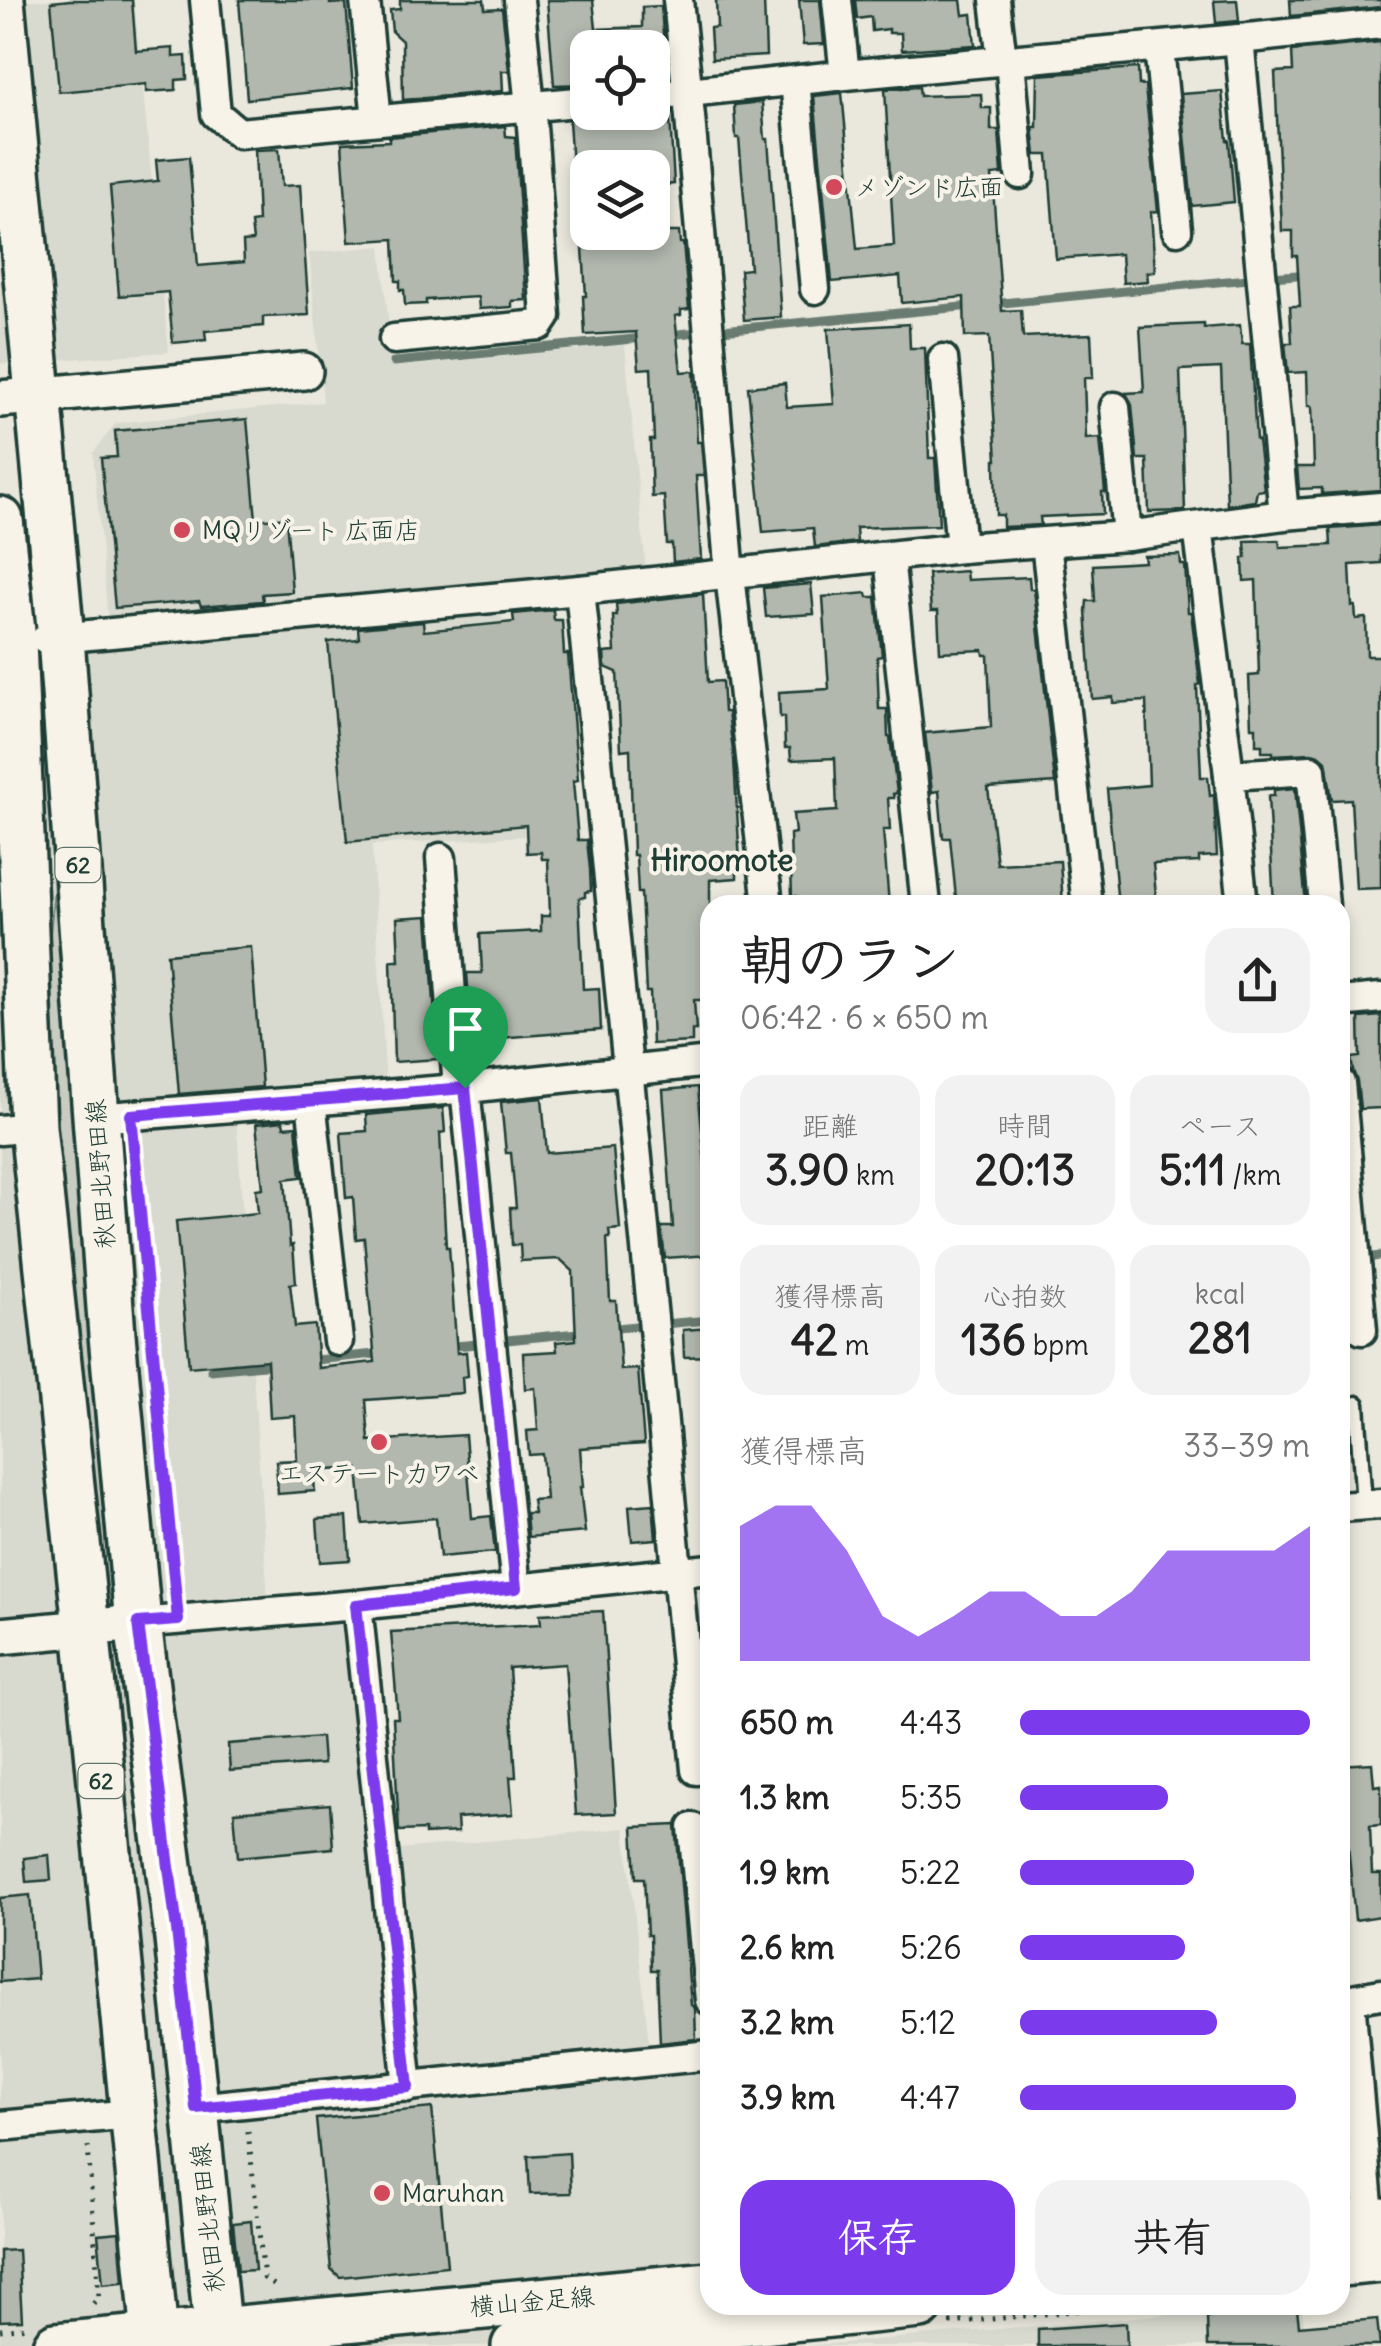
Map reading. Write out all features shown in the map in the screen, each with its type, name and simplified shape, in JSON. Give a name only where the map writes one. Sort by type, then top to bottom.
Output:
[{"type":"main road","name":"秋田北野田線","points":[[1,0],[19,397],[61,638],[112,1336],[158,1621],[177,1930],[218,2338]]},
{"type":"main road","name":"62","points":[[0,520],[16,1128],[86,1626],[155,2341]]},
{"type":"main road","name":"横山金足線","points":[[58,2329],[155,2341],[518,2335],[681,2313]]},
{"type":"main road","name":"横山金足線","points":[[708,2315],[831,2324],[873,2315]]},
{"type":"street","points":[[205,0],[216,114],[239,134],[570,102]]},
{"type":"street","points":[[365,0],[376,120]]},
{"type":"street","points":[[394,340],[540,324],[546,316],[519,0]]},
{"type":"street","points":[[678,0],[730,575],[767,895]]},
{"type":"street","points":[[837,0],[845,75]]},
{"type":"street","points":[[995,0],[1020,174]]},
{"type":"street","points":[[670,94],[1381,24]]},
{"type":"street","points":[[1239,40],[1284,515]]},
{"type":"street","points":[[1159,46],[1177,230]]},
{"type":"street","points":[[795,80],[815,289]]},
{"type":"street","points":[[943,360],[961,548]]},
{"type":"street","points":[[19,397],[304,371]]},
{"type":"street","points":[[1115,407],[1127,536]]},
{"type":"street","points":[[6,642],[580,590],[1381,507]]},
{"type":"street","points":[[1198,527],[1242,895]]},
{"type":"street","points":[[1046,544],[1085,895]]},
{"type":"street","points":[[889,557],[925,895]]},
{"type":"street","points":[[580,590],[696,1770]]},
{"type":"street","points":[[1229,775],[1311,770],[1323,895]]},
{"type":"street","points":[[440,858],[516,1588]]},
{"type":"street","points":[[1350,1001],[1381,998]]},
{"type":"street","points":[[96,1118],[462,1088],[700,1063]]},
{"type":"street","points":[[311,1101],[338,1341]]},
{"type":"street","points":[[1350,1195],[1362,1330]]},
{"type":"street","points":[[0,1636],[700,1569]]},
{"type":"street","points":[[356,1605],[408,2087]]},
{"type":"street","points":[[692,1828],[700,1904]]},
{"type":"street","points":[[1350,1999],[1381,1994]]},
{"type":"street","points":[[196,2108],[700,2056]]},
{"type":"street","points":[[1350,2064],[1364,2242]]},
{"type":"street","points":[[0,2126],[132,2114]]},
{"type":"lane","points":[[1357,1404],[1362,1505]]},
{"type":"path","points":[[150,1311],[158,1621]]},
{"type":"path","points":[[245,2103],[264,2278],[282,2291]]},
{"type":"path","points":[[0,2330],[58,2329],[99,2297],[85,2119]]},
{"type":"shaded area","points":[[0,0],[134,0],[169,352],[0,364]]},
{"type":"shaded area","points":[[381,246],[393,367],[625,345],[646,571],[108,621],[93,453],[116,423],[323,402],[309,253]]},
{"type":"shaded area","points":[[501,606],[525,836],[372,845],[386,1087],[235,1096],[268,1600],[338,1617],[360,1640],[378,1851],[625,1828],[652,2069],[700,2064],[700,2273],[514,2346],[0,2346],[0,654]]},
{"type":"shaded area","points":[[50,785],[94,1289],[92,1369],[107,1556],[101,1559],[97,1553],[47,1028],[54,891]]},
{"type":"shaded area","points":[[1157,2315],[1303,2315],[1306,2346],[806,2346]]},
{"type":"building","points":[[132,0],[136,51],[173,48],[173,57],[186,56],[187,79],[176,80],[176,90],[146,92],[146,84],[59,92],[51,2]]},
{"type":"building","points":[[239,0],[346,3],[353,88],[247,99]]},
{"type":"building","points":[[400,0],[484,0],[485,9],[502,8],[509,71],[502,71],[503,91],[403,100],[402,41],[392,32],[390,10],[400,9]]},
{"type":"building","points":[[547,0],[593,0],[596,29],[642,27],[642,7],[661,6],[663,30],[570,30],[570,85],[554,85]]},
{"type":"building","points":[[716,0],[764,0],[766,56],[712,59],[710,28],[717,27]]},
{"type":"building","points":[[799,0],[820,0],[824,44],[803,45]]},
{"type":"building","points":[[855,0],[961,0],[963,15],[972,14],[975,45],[902,50],[901,33],[889,33],[889,29],[872,31],[871,17],[857,19]]},
{"type":"building","points":[[1237,0],[1239,21],[1216,23],[1214,1]]},
{"type":"building","points":[[1290,0],[1381,0],[1381,7],[1291,16]]},
{"type":"building","points":[[1381,42],[1381,490],[1322,494],[1322,488],[1299,489],[1297,467],[1314,467],[1312,406],[1308,406],[1307,372],[1288,373],[1285,343],[1292,343],[1290,306],[1300,306],[1293,231],[1282,231],[1275,72],[1293,71],[1292,51]]},
{"type":"building","points":[[1138,68],[1139,85],[1145,85],[1158,211],[1151,212],[1155,271],[1147,272],[1148,281],[1123,283],[1121,254],[1056,259],[1048,155],[1036,155],[1033,127],[1037,127],[1038,75]]},
{"type":"building","points":[[919,87],[920,96],[981,94],[982,108],[991,108],[991,130],[999,130],[1002,174],[992,175],[1002,311],[1021,310],[1023,337],[1091,334],[1093,378],[1084,378],[1086,439],[1100,438],[1103,514],[1040,517],[1041,525],[1003,527],[1003,515],[996,515],[997,460],[989,336],[965,337],[964,297],[902,303],[900,276],[832,282],[814,96],[842,93],[857,249],[894,246],[885,89]]},
{"type":"building","points":[[1222,91],[1234,202],[1192,206],[1181,94]]},
{"type":"building","points":[[762,102],[781,317],[744,320],[740,270],[750,269],[734,105]]},
{"type":"building","points":[[670,117],[674,184],[670,184],[670,150],[571,150],[569,120],[570,130],[670,130]]},
{"type":"building","points":[[505,126],[506,136],[515,137],[526,300],[512,301],[512,307],[479,309],[478,297],[405,305],[404,290],[396,281],[394,239],[349,242],[342,143]]},
{"type":"building","points":[[279,149],[282,186],[300,185],[309,315],[263,317],[263,326],[205,331],[206,340],[173,343],[168,292],[119,296],[110,186],[158,181],[156,160],[189,157],[198,266],[244,262],[243,242],[253,241],[251,223],[258,222],[255,150]]},
{"type":"building","points":[[670,232],[679,232],[689,309],[675,316],[681,372],[694,371],[697,442],[701,442],[704,476],[696,476],[701,559],[673,562],[672,544],[667,544],[664,496],[652,497],[651,368],[639,369],[636,332],[585,335],[583,250],[670,250]]},
{"type":"building","points":[[909,324],[910,348],[925,348],[929,458],[935,458],[939,525],[856,528],[857,542],[815,547],[813,528],[763,532],[748,387],[785,383],[787,407],[834,404],[828,329]]},
{"type":"building","points":[[1204,324],[1204,328],[1240,325],[1242,344],[1250,344],[1256,440],[1264,490],[1257,491],[1255,501],[1227,505],[1221,368],[1180,370],[1185,511],[1149,512],[1147,459],[1137,459],[1132,405],[1126,393],[1144,392],[1140,327]]},
{"type":"building","name":"MQリゾート 広面店","points":[[247,419],[256,520],[286,517],[292,592],[262,594],[263,601],[201,606],[199,601],[115,608],[101,458],[117,457],[115,431]]},
{"type":"building","points":[[1381,525],[1381,563],[1350,565],[1352,606],[1356,619],[1366,618],[1367,656],[1381,656],[1381,888],[1356,889],[1351,799],[1332,800],[1326,761],[1311,753],[1273,755],[1262,752],[1262,745],[1256,745],[1256,727],[1251,727],[1249,676],[1259,675],[1256,580],[1244,581],[1243,558],[1245,541],[1279,540],[1280,547],[1331,545],[1330,529]]},
{"type":"building","points":[[1180,555],[1181,565],[1185,565],[1200,684],[1197,686],[1201,777],[1208,777],[1210,796],[1214,795],[1217,856],[1199,857],[1199,862],[1153,864],[1156,895],[1117,895],[1107,789],[1149,785],[1146,701],[1113,703],[1113,697],[1092,699],[1086,611],[1087,601],[1095,601],[1093,565],[1145,562],[1144,556]]},
{"type":"building","points":[[966,571],[967,580],[1029,577],[1030,589],[1034,589],[1055,783],[988,788],[997,864],[1060,861],[1062,895],[956,895],[950,838],[943,838],[939,791],[932,792],[925,733],[991,727],[988,655],[983,650],[940,652],[938,611],[931,611],[928,574]]},
{"type":"building","points":[[811,584],[814,614],[766,617],[763,588]]},
{"type":"building","points":[[867,593],[868,597],[876,597],[882,656],[877,657],[879,709],[887,709],[897,793],[888,798],[890,830],[883,830],[888,895],[792,895],[793,814],[837,811],[835,758],[791,760],[790,748],[785,748],[784,717],[780,717],[779,692],[829,689],[823,597]]},
{"type":"building","points":[[703,594],[708,682],[722,681],[724,712],[728,712],[740,863],[737,878],[710,880],[710,895],[700,895],[700,1000],[694,1000],[696,1030],[692,1030],[692,1042],[652,1044],[641,893],[633,855],[630,749],[621,750],[617,672],[605,667],[604,653],[615,652],[616,604]]},
{"type":"building","points":[[553,610],[554,620],[562,620],[564,654],[568,654],[578,780],[573,781],[578,840],[587,840],[590,869],[591,891],[579,898],[583,989],[599,988],[601,1030],[472,1040],[467,973],[482,973],[480,934],[541,931],[541,916],[550,916],[548,859],[542,859],[541,852],[527,853],[526,825],[347,842],[328,642],[359,639],[358,628],[423,622],[424,631],[514,622],[513,614]]},
{"type":"building","points":[[1295,788],[1305,895],[1273,895],[1268,796],[1274,796],[1274,790]]},
{"type":"building","points":[[428,916],[438,1059],[394,1062],[391,961],[399,961],[397,918]]},
{"type":"building","points":[[251,947],[262,1087],[179,1094],[167,954]]},
{"type":"building","points":[[1381,1016],[1381,1108],[1360,1109],[1351,1058],[1360,1057],[1359,1018]]},
{"type":"building","points":[[698,1087],[700,1256],[665,1258],[661,1227],[673,1227],[663,1090]]},
{"type":"building","points":[[542,1098],[547,1153],[613,1148],[620,1229],[609,1230],[607,1238],[610,1301],[616,1301],[621,1370],[638,1369],[644,1444],[580,1448],[585,1532],[528,1537],[526,1513],[534,1513],[532,1500],[546,1499],[542,1454],[529,1455],[527,1431],[538,1430],[535,1388],[525,1389],[523,1353],[557,1351],[556,1342],[576,1340],[573,1271],[560,1259],[521,1261],[520,1245],[512,1245],[510,1208],[516,1208],[501,1102]]},
{"type":"building","points":[[443,1108],[445,1132],[440,1133],[446,1247],[457,1353],[466,1352],[468,1376],[462,1377],[463,1393],[366,1400],[369,1441],[465,1435],[472,1518],[491,1516],[495,1552],[440,1557],[436,1518],[363,1524],[358,1468],[313,1471],[315,1491],[278,1494],[276,1461],[297,1460],[295,1416],[270,1418],[267,1360],[189,1367],[176,1221],[258,1213],[256,1189],[263,1188],[256,1124],[283,1121],[284,1127],[296,1126],[301,1177],[285,1179],[296,1283],[290,1284],[295,1327],[315,1325],[318,1368],[375,1362],[364,1238],[356,1239],[353,1197],[346,1198],[341,1133],[367,1131],[366,1115]]},
{"type":"building","points":[[700,1329],[700,1356],[684,1357],[683,1330]]},
{"type":"building","points":[[653,1504],[656,1539],[632,1541],[629,1506]]},
{"type":"building","points":[[347,1517],[350,1560],[320,1562],[317,1519]]},
{"type":"building","points":[[603,1611],[616,1813],[576,1815],[565,1664],[509,1668],[516,1777],[510,1777],[513,1814],[457,1818],[458,1832],[399,1831],[393,1718],[398,1718],[391,1632],[541,1624],[540,1614]]},
{"type":"building","points":[[321,1737],[323,1764],[230,1771],[228,1744]]},
{"type":"building","points":[[1372,1763],[1374,1786],[1381,1785],[1381,1825],[1370,1826],[1372,1874],[1381,1874],[1381,1916],[1355,1920],[1350,1866],[1350,1764]]},
{"type":"building","points":[[330,1804],[333,1848],[238,1857],[234,1812]]},
{"type":"building","points":[[676,1825],[696,2039],[660,2043],[657,1970],[651,1970],[644,1878],[636,1878],[633,1827]]},
{"type":"building","points":[[49,1855],[51,1880],[26,1882],[24,1858]]},
{"type":"building","points":[[30,1895],[37,1979],[0,1982],[0,1898]]},
{"type":"building","name":"Maruhan","points":[[432,2108],[447,2266],[340,2277],[331,2269],[316,2119]]},
{"type":"building","points":[[569,2153],[571,2193],[530,2194],[528,2156]]},
{"type":"building","points":[[251,2221],[255,2270],[238,2271],[233,2223]]},
{"type":"building","points":[[119,2232],[123,2282],[103,2284],[98,2234]]},
{"type":"building","points":[[18,2250],[22,2320],[0,2321],[0,2251]]},
{"type":"building","points":[[1298,2315],[1299,2326],[1377,2319],[1380,2346],[1208,2346],[1207,2317]]},
{"type":"building","points":[[1126,2323],[1127,2346],[1038,2346],[1038,2329]]},
{"type":"waterway","points":[[1272,277],[1309,274]]},
{"type":"waterway","points":[[992,304],[1248,279]]},
{"type":"waterway","points":[[722,330],[972,306]]},
{"type":"waterway","points":[[670,335],[697,332]]},
{"type":"waterway","points":[[394,362],[644,338]]},
{"type":"waterway","points":[[1363,1258],[1381,1256]]},
{"type":"waterway","points":[[663,1324],[700,1321]]},
{"type":"waterway","points":[[608,1329],[645,1325]]},
{"type":"waterway","points":[[507,1340],[588,1332]]},
{"type":"waterway","points":[[445,1347],[477,1344]]},
{"type":"waterway","points":[[306,1361],[385,1353]]},
{"type":"waterway","points":[[211,1370],[275,1364]]},
{"type":"place","name":"メゾンド広面","points":[[834,187]]},
{"type":"place","name":"MQリゾート 広面店","points":[[182,530]]},
{"type":"place","name":"エステートカワベ","points":[[379,1442]]},
{"type":"place","name":"Maruhan","points":[[382,2193]]},
{"type":"district","name":"Hiroomote","points":[[722,861]]},
{"type":"route","points":[[465,1088],[516,1588],[356,1605],[408,2087],[196,2108],[138,1623],[178,1620],[131,1115],[465,1088]]}]
